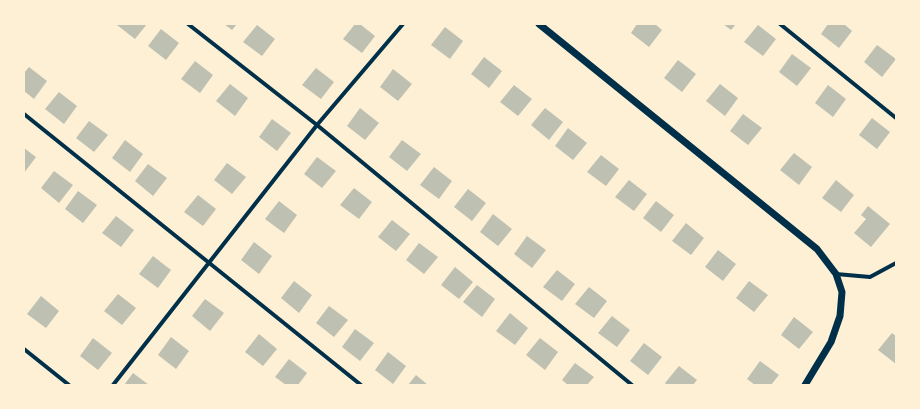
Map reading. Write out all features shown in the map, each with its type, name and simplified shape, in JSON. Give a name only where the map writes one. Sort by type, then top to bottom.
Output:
[{"type":"street","points":[[188,24],[317,125],[632,385]]},
{"type":"street","points":[[113,385],[317,125],[402,24]]},
{"type":"street","points":[[539,24],[817,249],[836,274],[842,292],[840,316],[831,342],[805,385]]},
{"type":"street","points":[[780,24],[896,118]]},
{"type":"street","points":[[24,114],[361,385]]},
{"type":"street","points":[[836,274],[870,277],[896,263]]},
{"type":"street","points":[[24,349],[68,385]]},
{"type":"building","points":[[147,24],[135,39],[117,25]]},
{"type":"building","points":[[224,24],[237,24],[232,30]]},
{"type":"building","points":[[355,24],[360,24],[375,36],[362,53],[343,39]]},
{"type":"building","points":[[637,24],[655,24],[662,30],[649,47],[631,33]]},
{"type":"building","points":[[723,24],[736,24],[731,30]]},
{"type":"building","points":[[828,24],[844,24],[852,31],[839,48],[821,34]]},
{"type":"building","points":[[257,25],[275,39],[262,56],[243,42]]},
{"type":"building","points":[[758,25],[776,39],[763,56],[744,42]]},
{"type":"building","points":[[445,27],[463,41],[450,59],[431,45]]},
{"type":"building","points":[[161,29],[179,43],[166,60],[148,46]]},
{"type":"building","points":[[877,45],[896,59],[882,77],[864,62]]},
{"type":"building","points":[[792,54],[811,68],[797,86],[779,72]]},
{"type":"building","points":[[484,57],[502,71],[489,88],[471,74]]},
{"type":"building","points":[[678,60],[696,74],[682,92],[664,78]]},
{"type":"building","points":[[195,61],[213,75],[200,93],[181,79]]},
{"type":"building","points":[[29,67],[47,81],[34,99],[24,91],[24,73]]},
{"type":"building","points":[[316,68],[334,82],[321,99],[302,85]]},
{"type":"building","points":[[393,69],[412,84],[398,101],[380,87]]},
{"type":"building","points":[[230,84],[248,98],[235,116],[216,101]]},
{"type":"building","points":[[720,84],[738,98],[725,116],[706,101]]},
{"type":"building","points":[[514,85],[532,99],[518,116],[500,102]]},
{"type":"building","points":[[828,85],[846,99],[833,117],[815,103]]},
{"type":"building","points":[[59,92],[77,106],[64,124],[45,109]]},
{"type":"building","points":[[360,108],[379,123],[365,140],[347,126]]},
{"type":"building","points":[[545,108],[563,122],[549,140],[531,125]]},
{"type":"building","points":[[743,114],[762,128],[748,145],[730,131]]},
{"type":"building","points":[[872,118],[890,132],[877,149],[859,135]]},
{"type":"building","points":[[272,119],[291,133],[277,151],[259,137]]},
{"type":"building","points":[[89,121],[108,135],[94,152],[76,138]]},
{"type":"building","points":[[568,128],[587,143],[573,160],[555,146]]},
{"type":"building","points":[[125,140],[143,154],[130,172],[112,158]]},
{"type":"building","points":[[402,140],[421,154],[407,171],[389,157]]},
{"type":"building","points":[[24,148],[36,157],[24,173]]},
{"type":"building","points":[[794,153],[812,167],[799,185],[780,170]]},
{"type":"building","points":[[601,155],[619,169],[606,186],[587,172]]},
{"type":"building","points":[[317,157],[336,171],[322,188],[304,174]]},
{"type":"building","points":[[227,163],[246,177],[232,194],[214,180]]},
{"type":"building","points":[[148,164],[167,178],[153,196],[135,181]]},
{"type":"building","points":[[434,167],[452,181],[439,199],[420,185]]},
{"type":"building","points":[[54,171],[73,185],[59,203],[41,188]]},
{"type":"building","points":[[629,180],[647,194],[634,211],[615,197]]},
{"type":"building","points":[[836,180],[854,195],[841,212],[822,198]]},
{"type":"building","points":[[354,188],[372,202],[359,219],[340,205]]},
{"type":"building","points":[[468,189],[486,203],[472,221],[454,207]]},
{"type":"building","points":[[78,191],[97,205],[83,223],[65,209]]},
{"type":"building","points":[[198,195],[216,209],[203,226],[184,212]]},
{"type":"building","points":[[279,201],[297,215],[284,233],[265,219]]},
{"type":"building","points":[[656,201],[674,215],[661,232],[643,218]]},
{"type":"building","points":[[868,206],[890,224],[871,247],[854,233],[866,219],[861,215]]},
{"type":"building","points":[[493,214],[512,229],[498,246],[480,232]]},
{"type":"building","points":[[116,216],[134,230],[121,247],[102,233]]},
{"type":"building","points":[[392,220],[410,234],[396,251],[378,237]]},
{"type":"building","points":[[686,223],[704,238],[691,255],[672,241]]},
{"type":"building","points":[[527,236],[546,250],[532,268],[514,254]]},
{"type":"building","points":[[254,242],[272,256],[259,274],[241,260]]},
{"type":"building","points":[[419,243],[438,257],[424,274],[406,260]]},
{"type":"building","points":[[718,250],[736,264],[723,281],[705,267]]},
{"type":"building","points":[[153,256],[171,270],[158,288],[139,274]]},
{"type":"building","points":[[455,267],[473,282],[459,299],[441,285]]},
{"type":"building","points":[[557,270],[575,284],[562,301],[543,287]]},
{"type":"building","points":[[294,281],[312,295],[299,313],[281,298]]},
{"type":"building","points":[[749,281],[768,295],[754,312],[736,298]]},
{"type":"building","points":[[477,285],[495,299],[482,317],[463,302]]},
{"type":"building","points":[[589,287],[607,301],[594,318],[575,304]]},
{"type":"building","points":[[118,294],[136,308],[122,325],[104,311]]},
{"type":"building","points":[[41,296],[59,311],[46,328],[27,314]]},
{"type":"building","points":[[205,299],[224,313],[210,331],[192,316]]},
{"type":"building","points":[[329,306],[348,320],[334,337],[316,323]]},
{"type":"building","points":[[510,313],[528,328],[515,345],[496,331]]},
{"type":"building","points":[[612,316],[630,330],[617,347],[598,333]]},
{"type":"building","points":[[794,317],[813,332],[799,349],[781,335]]},
{"type":"building","points":[[355,329],[374,343],[360,361],[342,347]]},
{"type":"building","points":[[892,333],[896,336],[896,364],[878,350]]},
{"type":"building","points":[[259,334],[277,349],[263,366],[245,352]]},
{"type":"building","points":[[171,337],[189,351],[176,369],[158,355]]},
{"type":"building","points":[[93,338],[112,353],[98,370],[80,356]]},
{"type":"building","points":[[540,338],[558,352],[545,370],[526,355]]},
{"type":"building","points":[[644,343],[662,357],[648,375],[630,361]]},
{"type":"building","points":[[388,352],[406,366],[393,384],[375,370]]},
{"type":"building","points":[[289,359],[307,373],[298,385],[286,385],[275,377]]},
{"type":"building","points":[[760,361],[779,375],[771,385],[755,385],[747,379]]},
{"type":"building","points":[[575,363],[594,377],[587,385],[568,385],[562,380]]},
{"type":"building","points":[[679,366],[697,380],[693,385],[667,385],[665,383]]},
{"type":"building","points":[[133,373],[149,385],[124,385]]},
{"type":"building","points":[[416,375],[428,385],[408,385]]}]
